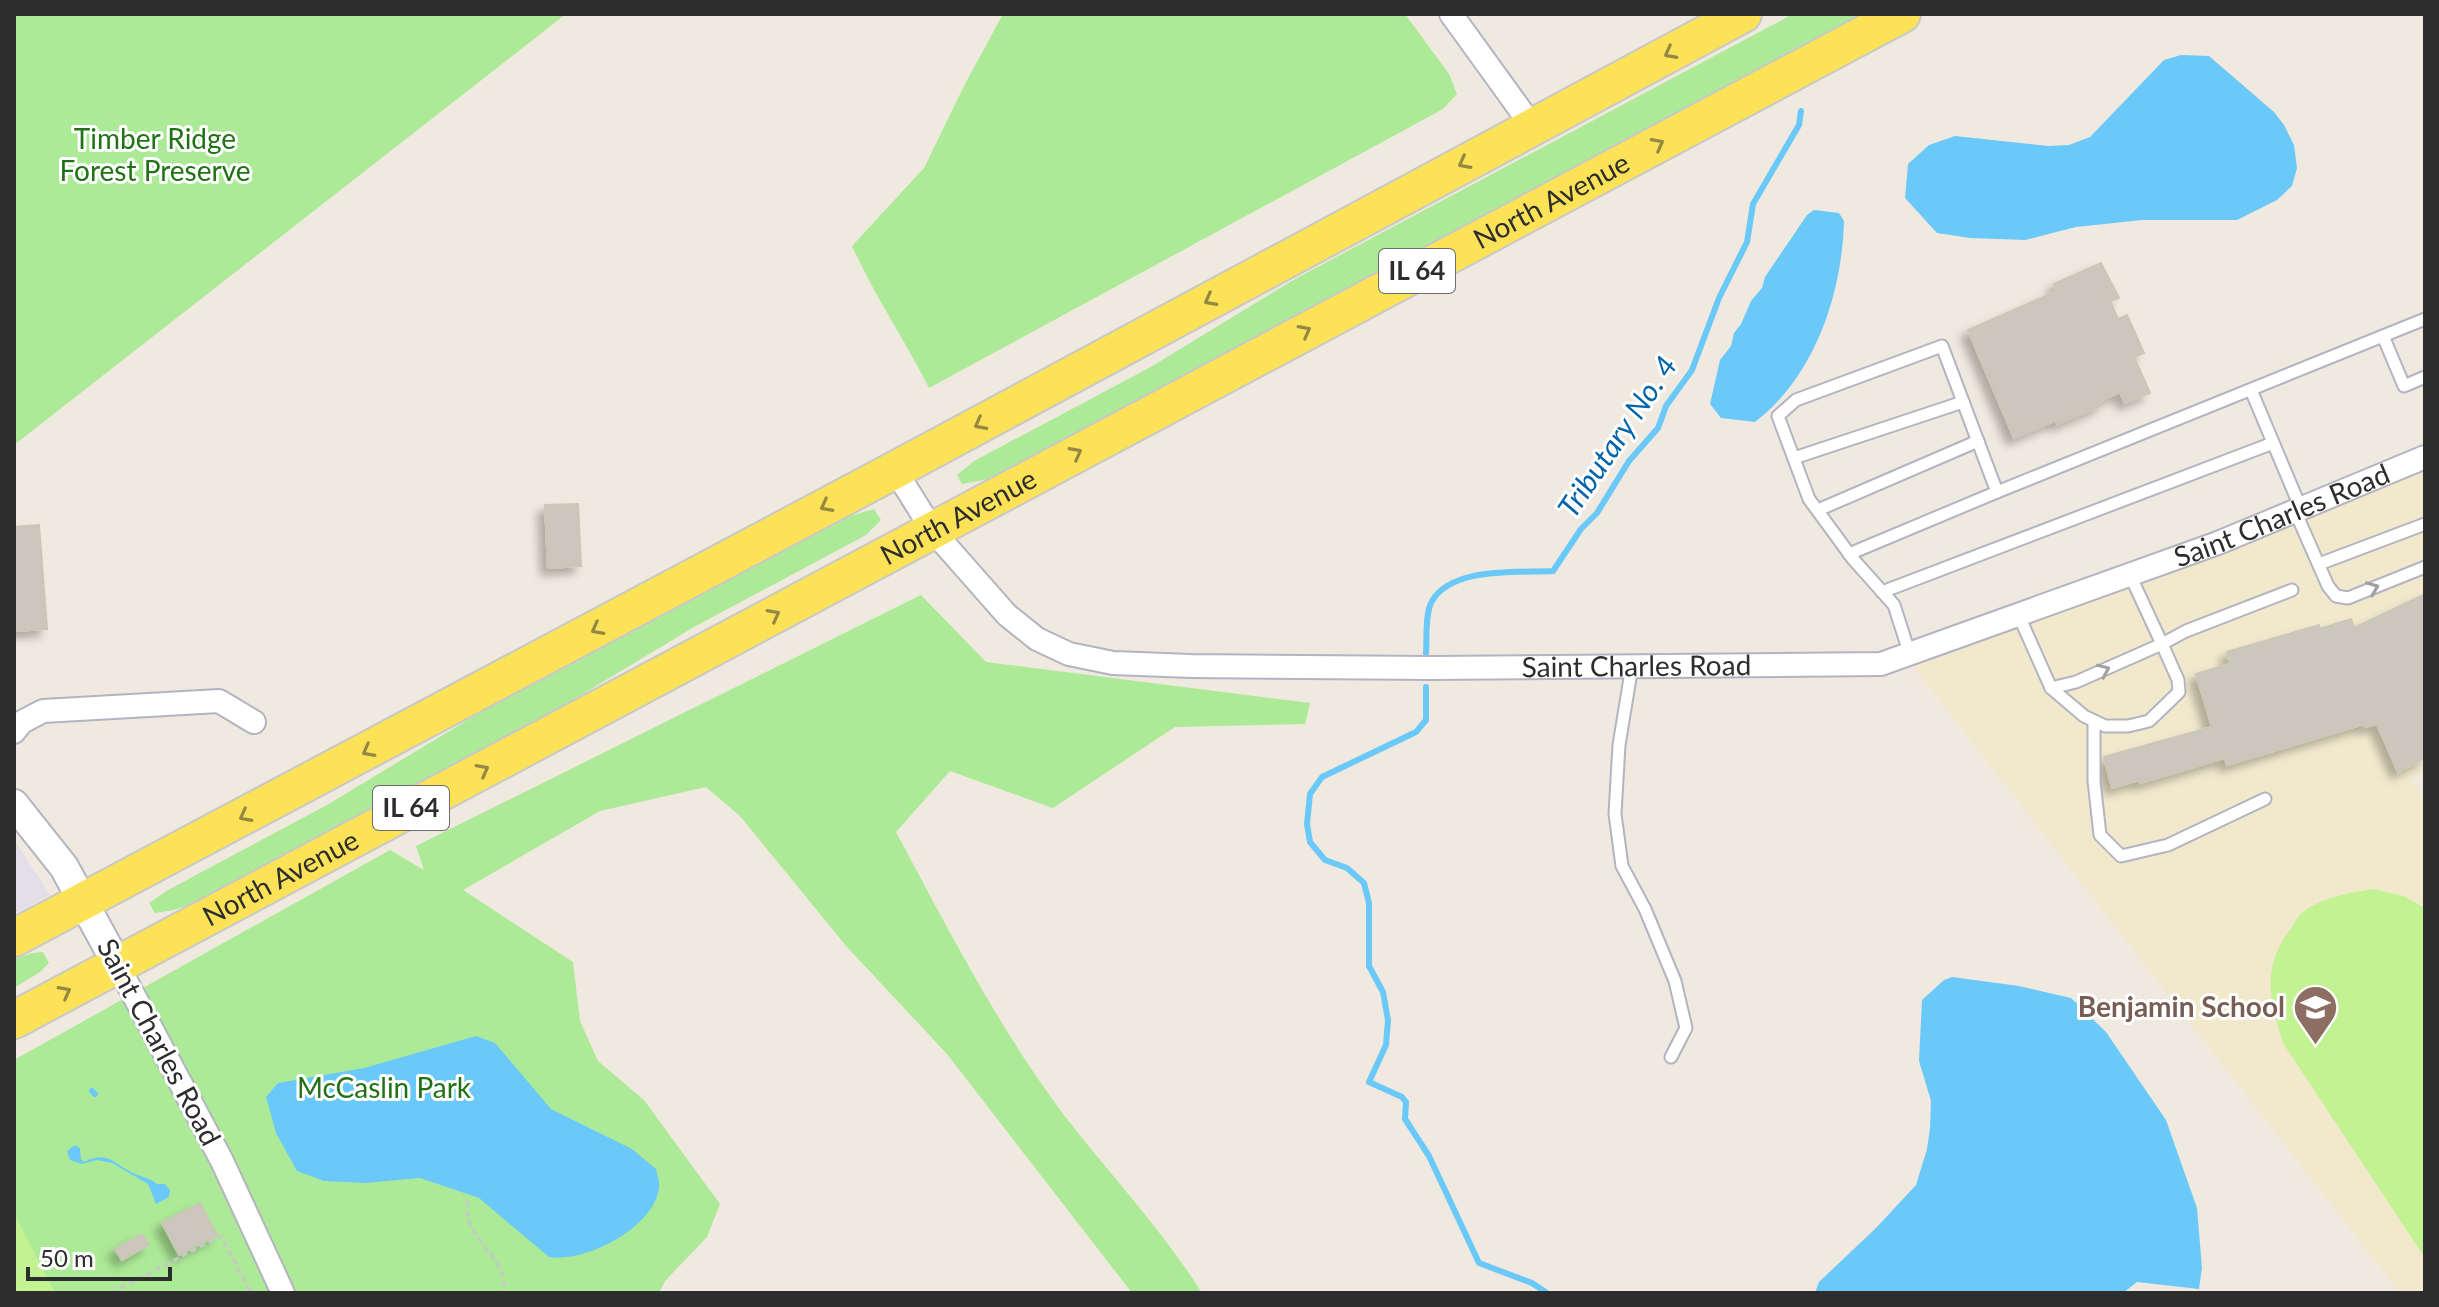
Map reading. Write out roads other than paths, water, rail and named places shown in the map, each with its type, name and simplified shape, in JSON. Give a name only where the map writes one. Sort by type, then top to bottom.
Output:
[{"type":"main road","name":"IL 64","points":[[14,938],[895,470],[1743,14]]},
{"type":"main road","name":"North Avenue","points":[[14,1020],[1902,14]]},
{"type":"street","points":[[1451,14],[1532,126]]},
{"type":"street","name":"Saint Charles Road","points":[[895,470],[933,531],[1007,615],[1037,639],[1069,654],[1113,663],[1431,668],[1881,664],[2130,575],[2425,457]]},
{"type":"street","points":[[14,732],[22,722],[43,711],[219,701],[254,722]]},
{"type":"street","name":"Saint Charles Road","points":[[14,804],[38,832],[84,902],[222,1161],[283,1293]]},
{"type":"lane","points":[[1849,554],[2425,319]]},
{"type":"lane","points":[[2383,336],[2404,386],[2425,377]]},
{"type":"lane","points":[[1910,655],[1894,605],[1849,554],[1809,499],[1778,416],[1796,400],[1942,346],[1997,492]]},
{"type":"lane","points":[[2251,390],[2328,586],[2336,596],[2348,598],[2425,567]]},
{"type":"lane","points":[[1794,458],[1963,402]]},
{"type":"lane","points":[[1818,510],[1978,441]]},
{"type":"lane","points":[[1882,592],[2273,443]]},
{"type":"lane","points":[[2319,564],[2425,524]]},
{"type":"lane","points":[[2019,616],[2051,688],[2067,703],[2105,726],[2128,726],[2149,721],[2179,692],[2178,680],[2130,575]]},
{"type":"lane","points":[[2051,688],[2076,682],[2186,631],[2292,590]]},
{"type":"lane","points":[[1632,666],[1619,745],[1615,814],[1622,866],[1645,909],[1675,981],[1686,1028],[1671,1057]]},
{"type":"lane","points":[[2094,721],[2094,781],[2100,835],[2121,856],[2168,845],[2265,799]]},
{"type":"water","points":[[2181,55],[2209,56],[2274,112],[2284,125],[2294,145],[2297,168],[2292,186],[2277,200],[2237,220],[2142,220],[2076,227],[2025,240],[1937,233],[1905,198],[1908,164],[1929,145],[1955,136],[2048,146],[2069,145],[2090,137],[2164,60]]},
{"type":"water","points":[[1814,210],[1839,213],[1844,221],[1838,277],[1821,332],[1794,381],[1755,422],[1721,418],[1710,404],[1720,360],[1731,346],[1734,333],[1751,301],[1762,288],[1765,277],[1807,215]]},
{"type":"water","points":[[1952,977],[2019,986],[2071,998],[2106,1032],[2166,1120],[2197,1208],[2202,1268],[2199,1289],[2137,1282],[2123,1293],[1815,1293],[1819,1282],[1916,1185],[1927,1149],[1931,1101],[1919,1061],[1922,1000],[1944,980]]},
{"type":"water","points":[[476,1036],[495,1043],[551,1109],[632,1149],[656,1169],[659,1186],[654,1203],[631,1229],[616,1240],[581,1254],[549,1257],[479,1198],[420,1178],[365,1183],[324,1181],[297,1171],[276,1133],[266,1097],[278,1083],[364,1068]]},
{"type":"water","points":[[75,1145],[80,1148],[84,1162],[99,1157],[110,1160],[157,1184],[165,1184],[170,1190],[169,1197],[156,1204],[148,1184],[112,1163],[97,1160],[82,1164],[70,1160],[67,1151]]},
{"type":"waterway","name":"Tributary No. 4","points":[[1426,653],[1429,608],[1440,591],[1469,577],[1504,572],[1553,571],[1581,529],[1597,513],[1629,461],[1658,428],[1666,406],[1692,370],[1719,298],[1747,242],[1753,204],[1799,125],[1801,111]]},
{"type":"waterway","name":"Tributary No. 4","points":[[1426,687],[1426,720],[1416,732],[1322,777],[1310,794],[1307,824],[1310,842],[1325,860],[1347,868],[1364,883],[1369,903],[1369,966],[1383,992],[1388,1020],[1386,1045],[1369,1082],[1402,1097],[1406,1102],[1405,1119],[1429,1156],[1479,1263],[1532,1283],[1547,1293]]},
{"type":"waterway","points":[[92,1091],[95,1094]]},
{"type":"place","name":"Benjamin School","points":[[2316,1046]]},
{"type":"park label","name":"Timber Ridge Forest Preserve","points":[[155,155]]},
{"type":"park label","name":"McCaslin Park","points":[[384,1088]]}]
